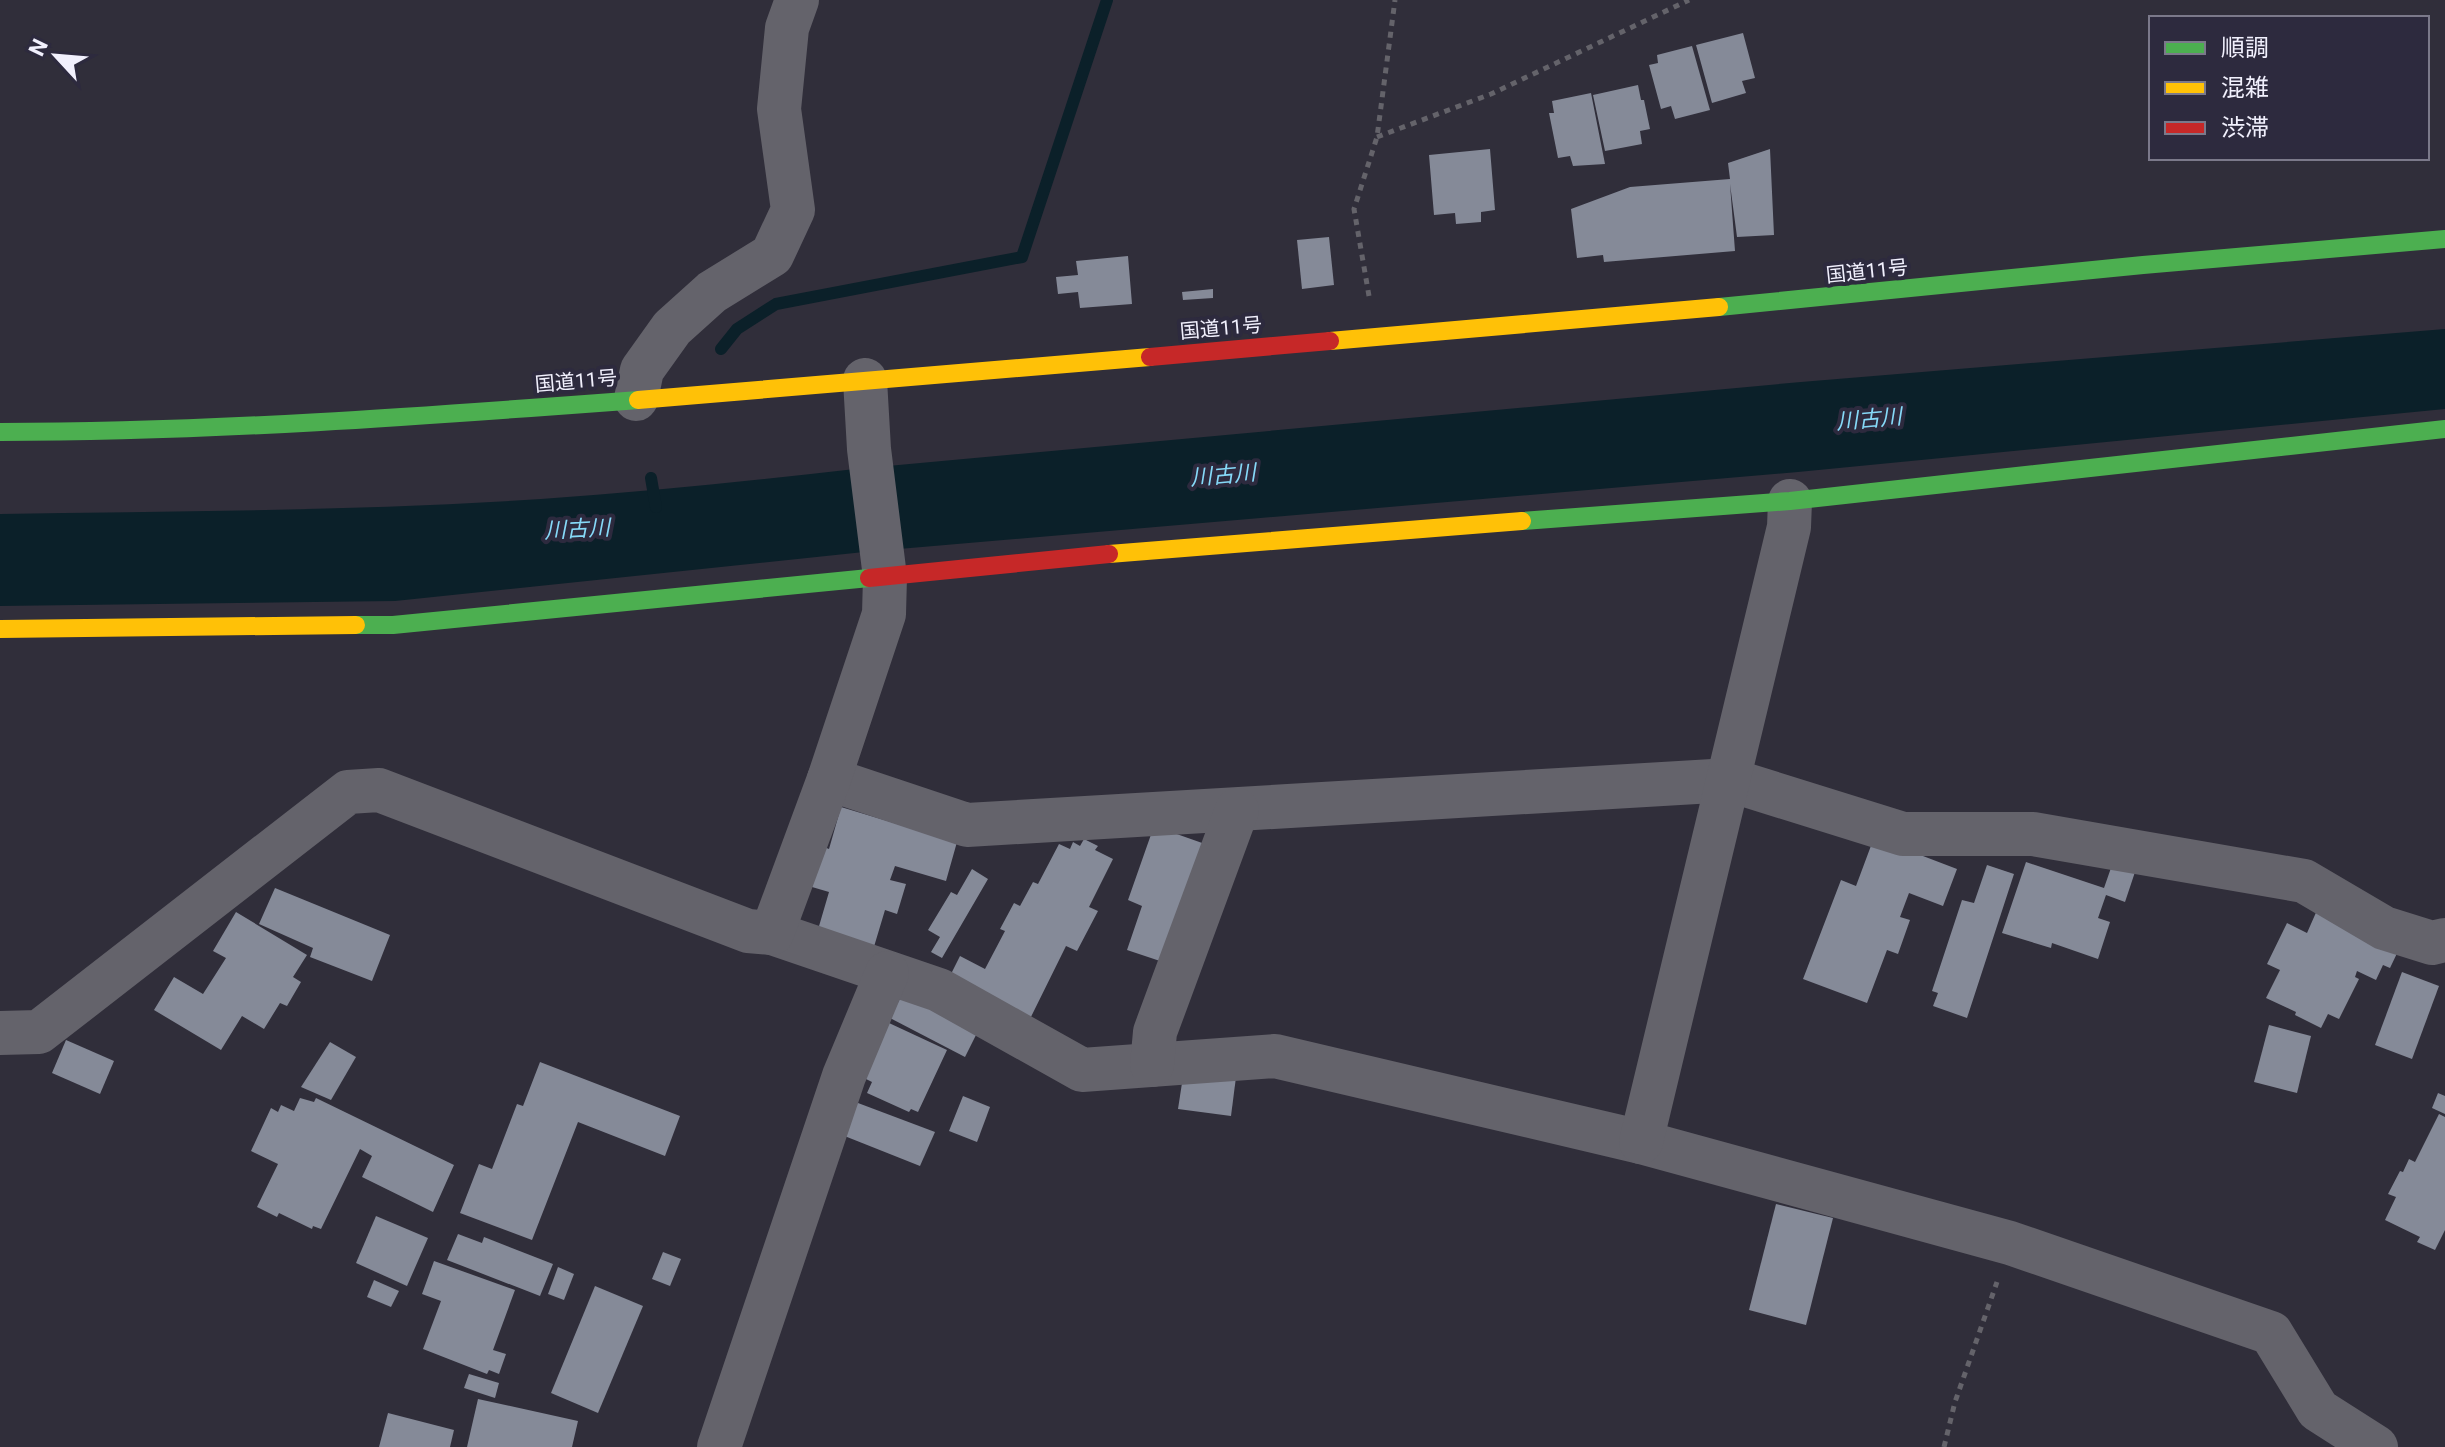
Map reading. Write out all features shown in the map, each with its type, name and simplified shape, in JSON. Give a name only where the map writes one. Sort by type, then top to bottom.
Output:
[{"type":"main road","name":"国道11号","points":[[0,432],[136,432],[276,425],[768,390],[1692,310],[2128,266],[2445,239]]},
{"type":"main road","points":[[0,629],[393,625],[884,569],[1790,501],[2445,429]]},
{"type":"street","points":[[636,399],[642,370],[672,328],[712,292],[772,255],[793,210],[779,109],[787,28],[797,0]]},
{"type":"street","points":[[772,933],[829,779],[884,614],[884,569],[869,449],[865,380]]},
{"type":"street","points":[[1641,1142],[1789,527],[1790,501]]},
{"type":"street","points":[[829,779],[967,825],[1730,780],[1903,834],[2033,834],[2304,881],[2384,928],[2432,943],[2445,940]]},
{"type":"street","points":[[0,1033],[39,1032],[348,792],[379,790],[748,931],[772,933],[939,990],[1082,1070],[1275,1056],[1641,1142],[2010,1243],[2271,1333],[2318,1410],[2376,1447]]},
{"type":"street","points":[[1152,1065],[1155,1032],[1237,810]]},
{"type":"street","points":[[719,1447],[844,1076],[887,973]]},
{"type":"path","points":[[1372,337],[1370,301],[1354,209],[1377,137],[1395,0]]},
{"type":"path","points":[[1377,137],[1491,94],[1689,0]]},
{"type":"path","points":[[1944,1447],[1955,1402],[2010,1243]]},
{"type":"water","name":"川古川","points":[[2445,329],[2445,409],[1798,472],[864,552],[395,601],[0,606],[0,514],[338,508],[580,496],[1801,382]]},
{"type":"building","points":[[1743,33],[1755,78],[1742,81],[1746,93],[1712,103],[1696,45]]},
{"type":"building","points":[[1692,46],[1710,110],[1675,119],[1671,106],[1661,109],[1649,65],[1658,63],[1657,55]]},
{"type":"building","points":[[1638,85],[1650,129],[1640,131],[1642,144],[1605,151],[1593,95]]},
{"type":"building","points":[[1591,93],[1605,164],[1573,166],[1570,156],[1558,158],[1549,113],[1554,113],[1552,101]]},
{"type":"building","points":[[1490,149],[1495,210],[1481,212],[1481,222],[1456,224],[1455,213],[1434,215],[1429,155]]},
{"type":"building","points":[[1770,149],[1774,235],[1737,237],[1730,184],[1735,251],[1604,262],[1603,255],[1577,258],[1571,209],[1630,187],[1730,179],[1728,163]]},
{"type":"building","points":[[1329,237],[1334,285],[1302,289],[1297,240]]},
{"type":"building","points":[[1128,256],[1132,304],[1080,308],[1078,292],[1058,294],[1056,277],[1078,275],[1076,261]]},
{"type":"building","points":[[1213,289],[1213,298],[1183,300],[1182,292]]},
{"type":"building","points":[[841,807],[957,842],[946,881],[895,866],[890,880],[906,884],[897,914],[885,910],[873,950],[817,933],[829,892],[812,887],[824,847],[829,849]]},
{"type":"building","points":[[1154,826],[1205,844],[1160,961],[1127,950],[1142,906],[1128,900]]},
{"type":"building","points":[[1084,839],[1098,846],[1095,850],[1113,859],[1089,907],[1098,911],[1077,951],[1066,946],[1025,1029],[944,988],[960,956],[985,969],[1005,931],[1000,929],[1014,903],[1020,906],[1033,882],[1038,884],[1059,844],[1070,849],[1073,842],[1080,846]]},
{"type":"building","points":[[1872,843],[1902,848],[1957,869],[1943,906],[1909,893],[1900,917],[1910,920],[1898,954],[1887,950],[1867,1003],[1803,979],[1841,880],[1856,886]]},
{"type":"building","points":[[2026,862],[2104,888],[2112,865],[2135,872],[2125,902],[2106,895],[2098,918],[2110,922],[2098,959],[2052,943],[2051,948],[2002,933]]},
{"type":"building","points":[[1987,865],[2014,874],[1967,1018],[1933,1006],[1938,993],[1932,991],[1962,900],[1974,903]]},
{"type":"building","points":[[972,869],[988,879],[942,958],[931,952],[940,937],[928,930],[951,892],[957,895]]},
{"type":"building","points":[[275,888],[390,935],[372,981],[310,957],[313,948],[259,924]]},
{"type":"building","points":[[2318,908],[2400,947],[2390,968],[2383,965],[2376,980],[2357,971],[2355,977],[2359,979],[2339,1019],[2328,1014],[2321,1028],[2266,998],[2280,970],[2267,964],[2287,923],[2307,933]]},
{"type":"building","points":[[236,912],[307,955],[293,977],[301,982],[287,1006],[280,1003],[264,1029],[242,1016],[221,1050],[154,1010],[174,977],[203,994],[226,958],[213,951]]},
{"type":"building","points":[[2402,972],[2439,986],[2412,1059],[2375,1045]]},
{"type":"building","points":[[904,991],[979,1029],[965,1057],[890,1018]]},
{"type":"building","points":[[889,1023],[947,1050],[918,1112],[911,1109],[909,1112],[867,1093],[872,1082],[864,1078]]},
{"type":"building","points":[[2269,1025],[2311,1036],[2297,1093],[2254,1082]]},
{"type":"building","points":[[66,1040],[114,1061],[100,1094],[52,1073]]},
{"type":"building","points":[[330,1042],[356,1057],[331,1100],[301,1087]]},
{"type":"building","points":[[540,1062],[680,1116],[665,1156],[578,1122],[532,1240],[460,1213],[479,1164],[492,1169],[517,1104],[523,1106]]},
{"type":"building","points":[[1184,1070],[1236,1077],[1231,1116],[1178,1109]]},
{"type":"building","points":[[2438,1093],[2445,1096],[2445,1114],[2432,1108]]},
{"type":"building","points":[[963,1096],[990,1107],[977,1142],[949,1131]]},
{"type":"building","points":[[300,1098],[314,1102],[316,1098],[454,1165],[433,1212],[362,1177],[372,1156],[360,1149],[321,1229],[313,1226],[312,1229],[279,1213],[277,1217],[257,1207],[278,1164],[251,1151],[271,1108],[278,1112],[281,1105],[294,1111]]},
{"type":"building","points":[[850,1100],[935,1132],[920,1166],[837,1133]]},
{"type":"building","points":[[2439,1114],[2445,1117],[2445,1230],[2435,1250],[2417,1242],[2420,1237],[2385,1220],[2396,1197],[2388,1194],[2409,1159],[2415,1162]]},
{"type":"building","points":[[1776,1204],[1833,1218],[1806,1325],[1749,1310]]},
{"type":"building","points":[[376,1216],[428,1238],[407,1286],[356,1263]]},
{"type":"building","points":[[458,1234],[482,1243],[484,1237],[553,1264],[540,1296],[447,1260]]},
{"type":"building","points":[[663,1252],[681,1259],[670,1286],[652,1279]]},
{"type":"building","points":[[434,1261],[515,1290],[493,1350],[506,1354],[499,1374],[489,1370],[487,1374],[423,1349],[441,1301],[422,1294]]},
{"type":"building","points":[[558,1267],[574,1274],[564,1300],[548,1294]]},
{"type":"building","points":[[374,1280],[399,1291],[391,1307],[367,1297]]},
{"type":"building","points":[[595,1286],[643,1306],[598,1413],[551,1393]]},
{"type":"building","points":[[469,1374],[499,1383],[495,1398],[464,1388]]},
{"type":"building","points":[[478,1399],[578,1421],[572,1447],[467,1447]]},
{"type":"building","points":[[388,1413],[454,1430],[450,1447],[379,1447]]},
{"type":"waterway","points":[[721,349],[737,329],[776,304],[1022,257],[1107,0]]},
{"type":"waterway","points":[[651,478],[656,507]]},
{"type":"traffic: fast","points":[[1719,307],[2445,239]]},
{"type":"traffic: fast","points":[[0,432],[240,426],[638,400]]},
{"type":"traffic: fast","points":[[1522,521],[1790,501],[2445,429]]},
{"type":"traffic: fast","points":[[356,625],[393,625],[869,578]]},
{"type":"traffic: slow","points":[[1330,341],[1719,307]]},
{"type":"traffic: slow","points":[[638,400],[1150,357]]},
{"type":"traffic: slow","points":[[1109,554],[1522,521]]},
{"type":"traffic: slow","points":[[0,629],[356,625]]},
{"type":"traffic: jam","points":[[1150,357],[1330,341]]},
{"type":"traffic: jam","points":[[869,578],[1109,554]]}]
